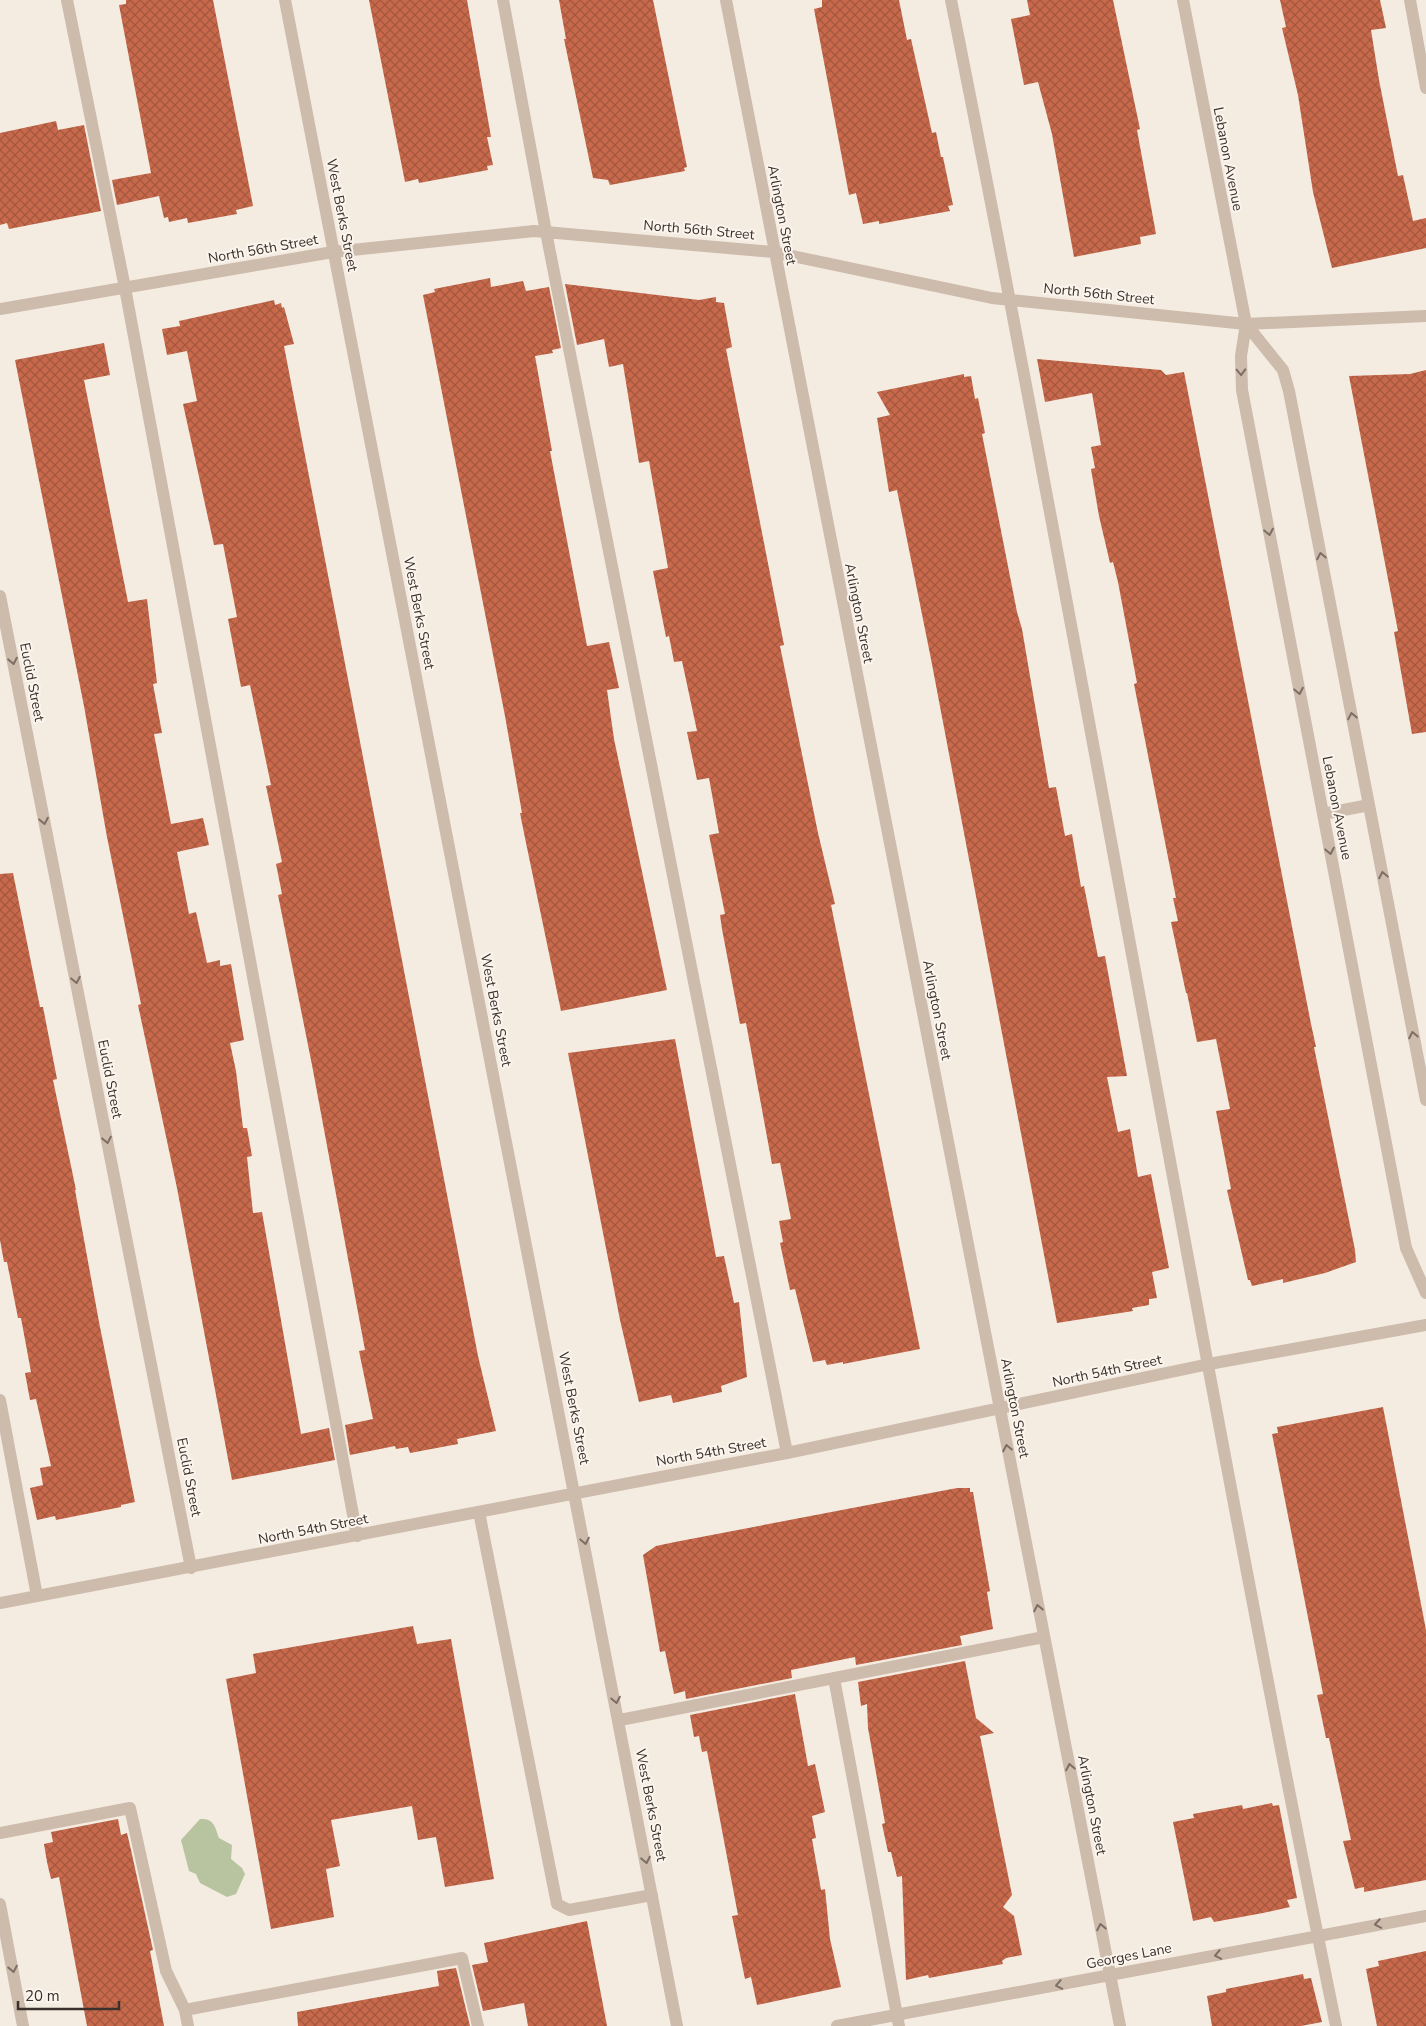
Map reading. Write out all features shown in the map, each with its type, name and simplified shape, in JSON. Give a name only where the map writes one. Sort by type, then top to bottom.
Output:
[{"type":"street","points":[[68,0],[125,288],[357,1536]]},
{"type":"street","name":"West Berks Street","points":[[285,0],[620,1720],[677,2026]]},
{"type":"street","points":[[503,0],[546,232],[787,1453]]},
{"type":"street","name":"Arlington Street","points":[[726,0],[1120,2026]]},
{"type":"street","points":[[951,0],[1012,300],[1209,1364],[1336,2026]]},
{"type":"street","name":"Lebanon Avenue","points":[[1183,0],[1246,324],[1241,356],[1242,390],[1406,1248],[1426,1293]]},
{"type":"street","points":[[1410,0],[1426,88]]},
{"type":"street","name":"North 56th Street","points":[[0,309],[333,252],[534,231],[774,252],[992,298],[1246,324],[1426,316]]},
{"type":"street","name":"Lebanon Avenue","points":[[1246,324],[1284,370],[1289,391],[1426,1100]]},
{"type":"street","name":"Euclid Street","points":[[0,596],[191,1568]]},
{"type":"street","points":[[1323,814],[1369,805]]},
{"type":"street","name":"North 54th Street","points":[[0,1603],[787,1453],[1209,1364],[1426,1325]]},
{"type":"street","points":[[0,1400],[37,1596]]},
{"type":"street","points":[[479,1512],[557,1904],[569,1910],[652,1895]]},
{"type":"street","points":[[620,1720],[1044,1637]]},
{"type":"street","points":[[834,1678],[898,2020]]},
{"type":"street","points":[[0,1833],[130,1808],[166,1971],[185,2010],[188,2026]]},
{"type":"street","points":[[0,1904],[23,2026]]},
{"type":"street","name":"Georges Lane","points":[[837,2026],[898,2020],[1110,1975],[1426,1916]]},
{"type":"street","points":[[185,2010],[462,1958],[478,2026]]},
{"type":"green space","points":[[200,1819],[211,1822],[219,1838],[232,1845],[231,1859],[242,1868],[245,1874],[236,1894],[227,1897],[200,1883],[196,1874],[189,1871],[181,1840]]},
{"type":"building","points":[[126,0],[213,0],[253,206],[236,210],[237,214],[188,223],[187,218],[169,222],[168,217],[164,218],[159,196],[117,205],[112,180],[151,173],[119,5],[126,4]]},
{"type":"building","points":[[369,0],[467,0],[491,137],[487,137],[493,165],[487,166],[488,170],[419,183],[418,179],[405,182]]},
{"type":"building","points":[[559,0],[653,0],[687,167],[684,168],[685,171],[610,185],[608,180],[593,178],[564,39],[566,39]]},
{"type":"building","points":[[822,0],[899,0],[907,40],[911,39],[932,133],[936,132],[941,157],[943,157],[953,205],[948,206],[950,211],[879,224],[879,221],[863,224],[856,193],[849,195],[814,9],[822,7]]},
{"type":"building","points":[[1027,0],[1113,0],[1140,129],[1137,130],[1156,234],[1140,237],[1141,244],[1074,257],[1052,134],[1038,82],[1024,85],[1011,19],[1030,15]]},
{"type":"building","points":[[1280,0],[1380,0],[1386,28],[1371,30],[1379,80],[1398,176],[1403,175],[1413,221],[1426,218],[1426,248],[1332,268],[1313,192],[1298,95],[1282,28],[1286,27]]},
{"type":"building","points":[[56,121],[58,130],[84,125],[101,211],[9,229],[7,223],[0,225],[0,133]]},
{"type":"building","points":[[490,278],[491,287],[523,281],[526,291],[549,287],[561,348],[552,350],[553,353],[535,356],[552,451],[550,451],[587,646],[609,642],[619,688],[607,690],[614,739],[667,990],[561,1011],[520,813],[522,813],[505,716],[423,295],[435,292],[434,289]]},
{"type":"building","points":[[565,284],[699,300],[716,297],[716,302],[724,303],[732,347],[726,349],[784,645],[780,646],[818,833],[835,904],[831,905],[920,1349],[843,1364],[843,1362],[827,1365],[825,1360],[813,1362],[795,1289],[790,1290],[780,1243],[783,1242],[779,1221],[791,1219],[780,1163],[772,1164],[746,1023],[740,1024],[722,929],[720,915],[725,914],[709,835],[719,833],[709,778],[697,780],[687,732],[697,731],[682,661],[674,662],[669,636],[666,637],[653,571],[668,568],[649,461],[639,463],[623,364],[609,367],[604,339],[577,345]]},
{"type":"building","points":[[274,300],[275,305],[281,303],[282,308],[284,307],[294,344],[284,346],[478,1356],[496,1431],[457,1439],[458,1444],[410,1453],[408,1447],[396,1449],[395,1446],[350,1455],[345,1425],[373,1419],[359,1351],[365,1350],[278,895],[282,894],[276,864],[282,862],[266,786],[271,785],[250,685],[241,687],[228,619],[237,617],[223,544],[214,545],[183,404],[197,401],[187,351],[167,355],[162,329],[180,326],[179,321]]},
{"type":"building","points":[[104,343],[110,375],[84,380],[128,602],[147,599],[157,683],[153,684],[162,733],[154,734],[171,824],[203,818],[209,845],[177,852],[189,914],[196,912],[207,963],[220,960],[220,966],[231,964],[244,1040],[230,1043],[236,1071],[243,1128],[247,1128],[252,1156],[247,1157],[253,1213],[262,1212],[301,1434],[329,1428],[335,1460],[232,1480],[177,1188],[138,1005],[141,1004],[15,360]]},
{"type":"building","points":[[1037,359],[1161,370],[1166,375],[1184,372],[1355,1250],[1356,1262],[1325,1273],[1283,1283],[1283,1279],[1252,1286],[1250,1280],[1248,1280],[1227,1190],[1231,1189],[1216,1111],[1230,1109],[1216,1039],[1197,1042],[1186,993],[1171,922],[1178,921],[1173,898],[1176,898],[1134,684],[1137,683],[1118,582],[1113,562],[1110,563],[1099,516],[1091,469],[1095,468],[1091,447],[1101,445],[1092,393],[1045,402]]},
{"type":"building","points":[[1426,370],[1426,732],[1412,734],[1394,632],[1398,631],[1349,376],[1410,374]]},
{"type":"building","points":[[964,374],[964,377],[971,376],[975,399],[978,398],[985,433],[982,434],[1022,629],[1049,788],[1056,787],[1065,836],[1072,834],[1081,887],[1084,886],[1098,957],[1105,956],[1127,1076],[1107,1077],[1118,1132],[1130,1129],[1138,1177],[1151,1174],[1169,1268],[1152,1272],[1157,1298],[1149,1299],[1149,1305],[1132,1308],[1133,1311],[1057,1323],[931,659],[897,490],[889,492],[877,418],[890,415],[877,392]]},
{"type":"building","points":[[13,873],[40,1007],[43,1007],[57,1079],[53,1080],[76,1190],[99,1322],[135,1502],[121,1505],[121,1507],[56,1520],[55,1516],[37,1520],[30,1488],[43,1485],[40,1468],[51,1466],[36,1399],[30,1400],[25,1373],[31,1372],[21,1318],[18,1318],[7,1262],[4,1262],[0,1240],[0,874]]},
{"type":"building","points":[[675,1039],[716,1257],[724,1256],[734,1303],[739,1302],[747,1377],[721,1386],[722,1392],[673,1403],[671,1395],[639,1402],[620,1320],[568,1053]]},
{"type":"building","points":[[1383,1407],[1426,1630],[1426,1880],[1364,1892],[1364,1887],[1355,1889],[1343,1841],[1351,1840],[1329,1738],[1326,1738],[1317,1695],[1323,1694],[1272,1434],[1278,1433],[1277,1427]]},
{"type":"building","points":[[957,1488],[970,1488],[970,1492],[973,1492],[990,1591],[987,1592],[993,1629],[960,1636],[962,1645],[856,1665],[855,1657],[791,1670],[792,1678],[686,1699],[685,1691],[674,1694],[665,1651],[660,1652],[643,1555],[656,1546]]},
{"type":"building","points":[[413,1626],[417,1644],[451,1639],[494,1879],[445,1887],[436,1837],[418,1840],[412,1806],[331,1820],[340,1866],[326,1869],[334,1917],[271,1929],[226,1679],[256,1673],[253,1654]]},
{"type":"building","points":[[965,1661],[976,1718],[994,1733],[980,1736],[1012,1895],[1003,1907],[1014,1916],[1022,1955],[1006,1958],[1002,1961],[1003,1964],[929,1978],[928,1975],[906,1980],[902,1876],[897,1877],[891,1852],[888,1852],[882,1824],[885,1823],[868,1728],[867,1704],[861,1706],[858,1682]]},
{"type":"building","points":[[795,1694],[808,1766],[815,1764],[825,1812],[812,1816],[816,1838],[812,1839],[821,1890],[825,1889],[830,1939],[841,1987],[757,2005],[751,1977],[745,1979],[732,1916],[738,1915],[707,1751],[702,1752],[699,1736],[694,1737],[690,1715]]},
{"type":"building","points":[[1272,1803],[1273,1806],[1279,1805],[1297,1898],[1287,1900],[1290,1907],[1263,1913],[1214,1922],[1211,1917],[1193,1921],[1173,1822],[1194,1818],[1193,1814],[1242,1805],[1243,1809]]},
{"type":"building","points":[[118,1819],[121,1835],[127,1833],[131,1850],[153,1950],[150,1951],[164,2026],[87,2026],[59,1877],[51,1879],[47,1862],[44,1844],[53,1842],[51,1832]]},
{"type":"building","points":[[587,1921],[607,2026],[528,2026],[524,2003],[483,2011],[472,1965],[488,1962],[484,1943]]},
{"type":"building","points":[[1426,1951],[1426,2026],[1377,2026],[1366,1969],[1379,1966],[1378,1961]]},
{"type":"building","points":[[456,1968],[470,2026],[298,2026],[297,2012],[439,1986],[437,1971]]},
{"type":"building","points":[[1303,1974],[1304,1979],[1311,1978],[1322,2022],[1301,2026],[1212,2026],[1207,1996],[1226,1992],[1226,1989]]}]
